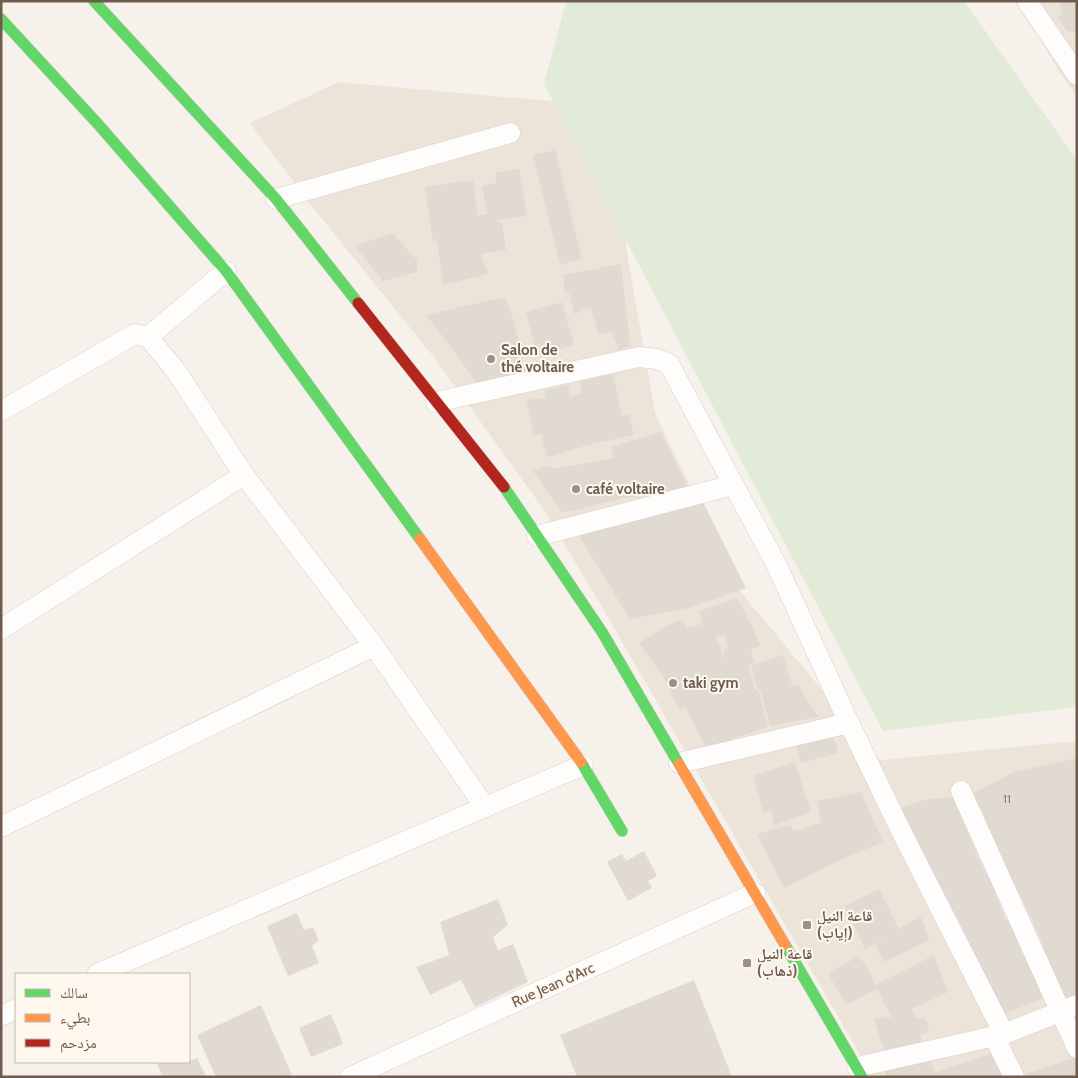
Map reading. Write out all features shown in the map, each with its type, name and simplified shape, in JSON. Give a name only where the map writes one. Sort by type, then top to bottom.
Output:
[{"type":"main road","points":[[94,1],[276,200],[505,489],[602,632],[859,1072]]},
{"type":"main road","points":[[1,19],[97,123],[226,271],[583,765],[622,831]]},
{"type":"street","points":[[1027,1],[1077,75]]},
{"type":"street","points":[[276,200],[510,133]]},
{"type":"street","points":[[148,337],[226,271]]},
{"type":"street","points":[[1,411],[135,334],[148,337],[176,371],[244,475],[374,646],[485,808]]},
{"type":"street","points":[[436,402],[639,356],[657,359],[669,364],[777,566],[849,723],[999,1035],[1014,1077]]},
{"type":"street","points":[[1,629],[244,475]]},
{"type":"street","points":[[537,536],[733,485]]},
{"type":"street","points":[[1,828],[374,646]]},
{"type":"street","points":[[679,763],[849,723]]},
{"type":"street","points":[[99,973],[583,765]]},
{"type":"street","points":[[961,791],[1068,1008],[1077,1048]]},
{"type":"street","name":"Rue Jean d'Arc","points":[[350,1077],[755,893]]},
{"type":"street","points":[[859,1072],[999,1035],[1068,1008]]},
{"type":"street","points":[[1,1016],[15,1009]]},
{"type":"shaded area","points":[[1018,1],[1077,1],[1077,96],[1060,73]]},
{"type":"shaded area","points":[[339,82],[616,107],[627,253],[655,413],[740,591],[880,760],[1077,741],[1077,1077],[873,1077],[544,510],[433,356],[310,204],[250,123]]},
{"type":"green space","points":[[566,1],[964,1],[1077,160],[1077,707],[883,731],[544,84]]},
{"type":"building","points":[[1059,1],[1077,1],[1077,32],[1067,31],[1057,17],[1063,14]]},
{"type":"building","points":[[555,150],[582,259],[560,265],[533,155]]},
{"type":"building","points":[[519,169],[527,216],[498,220],[498,223],[502,222],[506,250],[481,254],[488,274],[443,285],[437,241],[433,242],[425,187],[473,180],[478,215],[487,215],[482,186],[496,183],[496,172]]},
{"type":"building","points":[[392,233],[417,260],[417,272],[383,281],[355,246]]},
{"type":"building","points":[[621,264],[630,346],[619,350],[612,332],[599,335],[591,307],[574,314],[569,293],[565,293],[563,275]]},
{"type":"building","points":[[505,297],[514,322],[526,371],[477,383],[426,315]]},
{"type":"building","points":[[562,302],[574,345],[537,355],[526,312]]},
{"type":"building","points":[[613,374],[622,416],[629,414],[634,435],[588,445],[547,457],[541,434],[534,435],[526,400],[545,398],[545,390],[568,385],[570,396],[582,393],[579,382]]},
{"type":"building","points":[[661,432],[689,490],[624,498],[563,513],[533,471],[546,466],[554,469],[614,458],[611,447]]},
{"type":"building","points":[[702,500],[746,588],[688,608],[630,619],[577,532],[637,521]]},
{"type":"building","points":[[737,598],[755,632],[760,646],[751,649],[754,663],[748,664],[755,690],[757,690],[751,665],[783,655],[792,685],[798,685],[818,717],[770,726],[760,689],[758,689],[768,727],[706,748],[686,708],[679,709],[662,675],[639,643],[668,625],[682,619],[687,628],[702,624],[699,611]],"holes":[[[716,635],[725,636],[728,648],[724,650],[724,660]]]},
{"type":"building","points":[[833,735],[838,753],[801,763],[796,745]]},
{"type":"building","points":[[1077,758],[1077,998],[1065,1002],[1035,926],[974,793],[1014,772]]},
{"type":"building","points":[[795,762],[811,812],[774,825],[771,810],[764,814],[753,776]]},
{"type":"building","points":[[861,792],[883,842],[838,861],[784,888],[757,834],[790,825],[794,831],[821,823],[817,801]]},
{"type":"building","points":[[953,797],[979,859],[992,884],[1005,920],[1012,918],[1047,996],[1000,1016],[896,810],[923,800]]},
{"type":"building","points":[[644,851],[657,876],[648,881],[652,888],[628,901],[607,862],[622,854],[626,861]]},
{"type":"building","points":[[879,889],[900,931],[900,927],[921,917],[929,940],[884,962],[875,945],[890,936],[865,949],[845,906]]},
{"type":"building","points":[[498,899],[508,925],[493,937],[498,950],[513,944],[528,982],[475,1007],[461,980],[430,995],[416,967],[449,955],[440,922]]},
{"type":"building","points":[[297,913],[304,930],[313,927],[319,940],[312,946],[319,963],[288,976],[267,926]]},
{"type":"building","points":[[934,955],[948,992],[912,1009],[916,1018],[925,1019],[929,1027],[926,1033],[920,1034],[922,1041],[885,1052],[874,1020],[885,1016],[892,1018],[877,989],[846,1005],[828,973],[859,956],[870,972],[875,985]]},
{"type":"building","points":[[694,980],[732,1077],[577,1077],[560,1035]]},
{"type":"building","points":[[261,1005],[293,1077],[216,1077],[197,1035]]},
{"type":"building","points":[[331,1014],[343,1044],[311,1057],[299,1028]]},
{"type":"building","points":[[991,1054],[1004,1077],[887,1077],[884,1071],[928,1056],[935,1072]]},
{"type":"building","points":[[1076,1057],[1077,1077],[1028,1077],[1026,1074]]},
{"type":"building","points":[[197,1058],[206,1077],[163,1077],[156,1063],[190,1063]]},
{"type":"traffic: fast","points":[[94,1],[276,199],[358,303]]},
{"type":"traffic: fast","points":[[1,19],[97,123],[226,271],[420,539]]},
{"type":"traffic: fast","points":[[504,487],[602,632],[679,764]]},
{"type":"traffic: fast","points":[[581,762],[622,831]]},
{"type":"traffic: fast","points":[[785,945],[862,1077]]},
{"type":"traffic: slow","points":[[420,539],[581,762]]},
{"type":"traffic: slow","points":[[679,764],[785,945]]},
{"type":"traffic: jam","points":[[358,303],[504,487]]},
{"type":"place","name":"Salon de thé voltaire","points":[[491,359]]},
{"type":"place","name":"café voltaire","points":[[576,489]]},
{"type":"place","name":"taki gym","points":[[673,683]]},
{"type":"place","name":"قاعة النيل (إياب)","points":[[807,925]]},
{"type":"place","name":"قاعة النيل (ذهاب)","points":[[747,963]]}]
